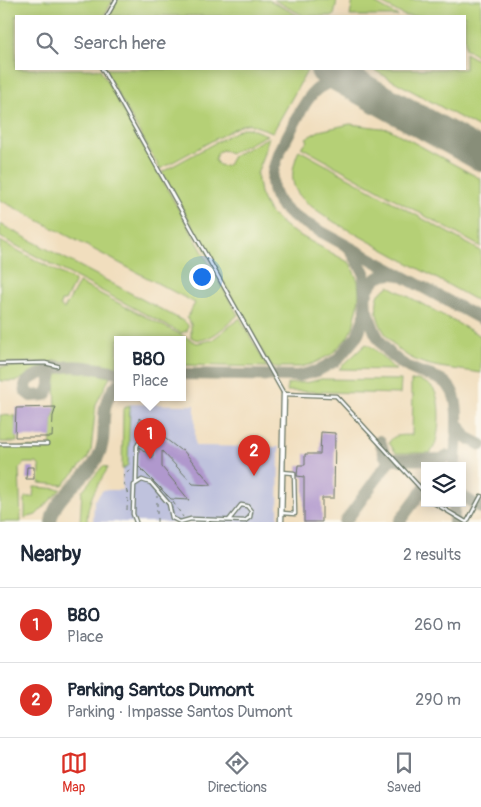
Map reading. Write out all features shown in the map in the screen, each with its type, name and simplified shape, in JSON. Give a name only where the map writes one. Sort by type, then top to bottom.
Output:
[{"type":"street","points":[[281,522],[284,394]]},
{"type":"lane","points":[[108,15],[116,0]]},
{"type":"lane","points":[[103,70],[284,394],[336,396],[421,489]]},
{"type":"lane","points":[[0,364],[46,363],[58,366]]},
{"type":"lane","points":[[136,522],[133,514],[137,446],[144,436]]},
{"type":"lane","points":[[0,444],[48,444]]},
{"type":"lane","points":[[282,472],[294,473],[295,514],[282,513]]},
{"type":"lane","points":[[136,483],[145,480],[157,490],[169,504],[172,518],[180,522],[245,521],[250,517],[251,511],[247,506],[241,505],[229,520]]},
{"type":"lane","points":[[441,507],[466,522],[481,496]]},
{"type":"path","points":[[127,510],[127,492],[123,486],[126,472],[135,469],[141,470],[154,482]]},
{"type":"path","points":[[157,522],[158,485],[186,521]]},
{"type":"shaded area","points":[[131,404],[195,405],[195,446],[279,447],[278,522],[93,522],[94,501],[103,490],[122,490],[123,408]]},
{"type":"green space","points":[[0,0],[113,0],[105,15],[15,15],[15,70],[101,70],[238,315],[210,337],[197,340],[191,337],[191,324],[187,318],[195,303],[0,200]]},
{"type":"green space","points":[[117,0],[269,0],[297,15],[109,15]]},
{"type":"green space","points":[[274,0],[337,0],[334,15],[302,15]]},
{"type":"green space","points":[[353,0],[369,0],[396,15],[350,15]]},
{"type":"green space","points":[[376,0],[481,0],[481,58],[466,50],[466,15],[403,15]]},
{"type":"green space","points":[[466,54],[481,62],[481,129],[374,70],[466,70]]},
{"type":"green space","points":[[105,70],[307,71],[273,132],[249,124],[241,125],[160,169]]},
{"type":"green space","points":[[350,124],[389,129],[481,179],[481,247],[301,147],[308,141],[306,138],[319,131]]},
{"type":"green space","points":[[242,128],[249,128],[267,135],[231,153],[222,150],[218,152],[215,159],[217,163],[221,166],[228,165],[233,156],[269,137],[257,174],[260,193],[271,214],[290,230],[350,263],[358,281],[358,306],[353,327],[347,338],[332,354],[312,364],[300,367],[271,367],[162,172]]},
{"type":"green space","points":[[299,150],[481,251],[481,303],[334,222],[312,207],[298,193],[294,185],[294,164]]},
{"type":"green space","points":[[0,224],[185,322],[188,325],[187,331],[181,333],[0,237]]},
{"type":"green space","points":[[0,241],[75,281],[65,301],[61,301],[60,306],[64,309],[79,283],[183,336],[114,336],[114,367],[83,362],[0,363]]},
{"type":"green space","points":[[389,286],[481,336],[481,373],[426,364],[403,353],[392,343],[381,326],[376,308],[379,294]]},
{"type":"green space","points":[[240,318],[267,367],[186,365],[186,337],[197,343],[212,340]]},
{"type":"green space","points":[[366,344],[373,348],[396,370],[339,369]]},
{"type":"green space","points":[[45,366],[17,381],[0,381],[0,367]]},
{"type":"green space","points":[[84,371],[110,377],[96,404],[91,451],[87,459],[63,485],[39,483],[40,467],[37,463],[24,463],[19,469],[21,522],[0,522],[0,447],[50,448],[53,416],[56,411],[55,377],[57,373]]},
{"type":"green space","points":[[321,379],[401,380],[400,394],[287,391],[287,384]]},
{"type":"green space","points":[[417,380],[429,385],[438,400],[439,416],[436,442],[430,453],[396,453],[389,443],[391,440],[399,436],[412,435],[413,394],[411,394],[411,381]]},
{"type":"green space","points":[[130,405],[128,465],[122,470],[123,409]]},
{"type":"green space","points":[[0,415],[15,416],[17,442],[0,442]]},
{"type":"green space","points":[[103,466],[108,468],[91,500],[87,522],[80,522],[82,491]]},
{"type":"green space","points":[[34,487],[61,489],[36,515],[25,518],[25,497],[33,497]]},
{"type":"building","points":[[56,407],[53,416],[52,437],[15,437],[16,408]]},
{"type":"building","points":[[139,418],[180,450],[182,449],[212,485],[193,484],[162,451],[162,467],[189,500],[171,499],[138,466],[139,447],[153,458],[153,443],[139,432]]},
{"type":"building","points":[[321,432],[335,433],[334,498],[322,498],[322,522],[304,522],[304,477],[297,476],[298,465],[305,465],[305,454],[320,454]]},
{"type":"building","points":[[27,467],[34,467],[34,479],[26,479]]},
{"type":"taxiway","points":[[342,78],[318,89],[311,95],[303,107],[276,161],[272,185],[276,197],[283,208],[296,218],[481,319]]},
{"type":"taxiway","points":[[186,374],[298,376],[317,371],[337,360],[357,336],[366,313],[364,272],[350,249]]},
{"type":"taxiway","points":[[367,293],[371,284],[379,277],[389,274],[399,275]]},
{"type":"taxiway","points":[[368,311],[379,340],[392,356],[409,368],[443,381],[453,393],[457,409],[455,462]]},
{"type":"taxiway","points":[[54,369],[57,366]]},
{"type":"taxiway","points":[[54,369],[78,366],[114,371]]},
{"type":"taxiway","points":[[54,369],[48,392],[45,395],[31,396],[26,392],[25,386],[31,378],[54,369]]},
{"type":"taxiway","points":[[51,522],[53,512],[58,504],[98,457],[102,448],[107,402],[114,389]]},
{"type":"taxiway","points":[[457,422],[466,437],[481,445]]},
{"type":"taxiway","points":[[380,441],[385,456],[393,459]]},
{"type":"taxiway","points":[[345,522],[390,460],[442,459],[447,456]]},
{"type":"taxiway","points":[[399,522],[421,492]]},
{"type":"taxiway","points":[[466,499],[481,508]]},
{"type":"taxiway","points":[[454,507],[454,522]]},
{"type":"runway","points":[[328,70],[481,155]]},
{"type":"place","name":"B80","points":[[150,459]]},
{"type":"place","name":"Parking Santos Dumont","points":[[254,476]]}]
